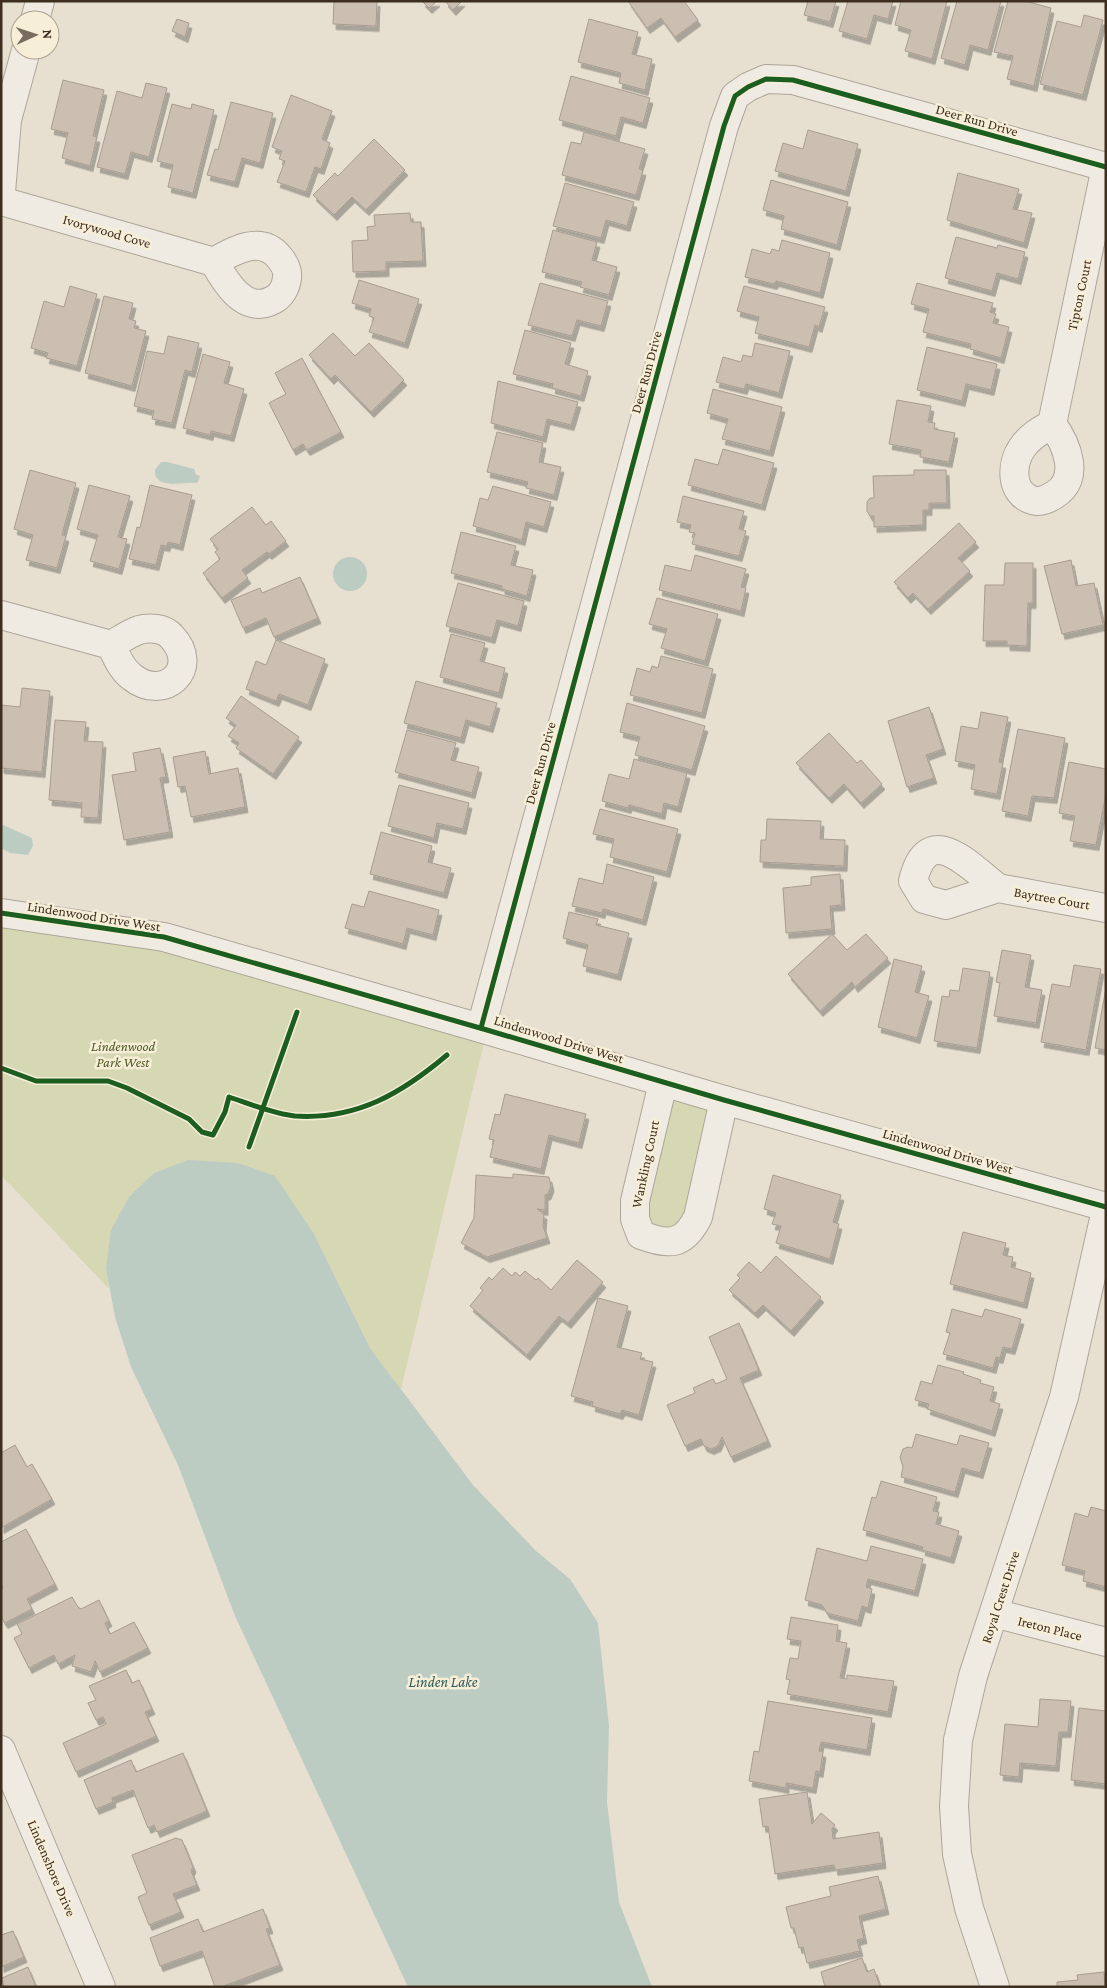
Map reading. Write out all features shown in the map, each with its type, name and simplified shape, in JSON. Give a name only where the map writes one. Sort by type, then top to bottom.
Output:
[{"type":"street","points":[[1,192],[8,120],[23,60]]},
{"type":"street","name":"Deer Run Drive","points":[[481,1028],[719,145],[735,96],[766,79],[793,80],[1106,167]]},
{"type":"street","name":"Tipton Court","points":[[1052,424],[1106,167]]},
{"type":"street","name":"Ivorywood Cove","points":[[1,201],[214,262]]},
{"type":"street","points":[[1,615],[112,645]]},
{"type":"street","name":"Baytree Court","points":[[998,888],[1106,908]]},
{"type":"street","name":"Lindenwood Drive West","points":[[1,912],[164,937],[481,1028],[663,1083],[1106,1208]]},
{"type":"street","name":"Wankling Court","points":[[663,1083],[635,1201],[634,1219],[641,1235],[656,1241],[674,1241],[690,1234],[698,1217],[724,1100]]},
{"type":"street","name":"Royal Crest Drive","points":[[995,1987],[969,1908],[958,1854],[954,1806],[958,1740],[973,1676],[1064,1397],[1106,1208]]},
{"type":"street","name":"Ireton Place","points":[[994,1613],[1106,1642]]},
{"type":"street","name":"Lindenshore Drive","points":[[1,1750],[102,1987]]},
{"type":"green space","name":"Lindenwood Park West","points":[[1,913],[164,937],[487,1030],[401,1389],[370,1348],[314,1234],[106,1269],[109,1289],[1,1175]]},
{"type":"green space","points":[[663,1083],[724,1100],[698,1217],[656,1241],[635,1201]]},
{"type":"water","points":[[161,462],[194,469],[196,475],[200,476],[197,483],[171,484],[159,481],[155,470]]},
{"type":"water","points":[[350,557],[362,562],[367,574],[362,586],[350,591],[338,586],[333,574],[338,562]]},
{"type":"water","points":[[1,824],[32,838],[33,846],[28,855],[10,853],[1,848]]},
{"type":"water","name":"Linden Lake","points":[[188,1160],[238,1163],[275,1176],[314,1234],[370,1348],[473,1485],[536,1551],[570,1579],[598,1623],[609,1726],[607,1802],[619,1902],[652,1987],[408,1987],[235,1616],[178,1465],[131,1367],[115,1317],[106,1269],[111,1230],[129,1197],[154,1173]]},
{"type":"building","points":[[334,1],[377,1],[376,26],[333,24]]},
{"type":"building","points":[[422,1],[437,1],[429,8]]},
{"type":"building","points":[[445,1],[462,1],[453,10]]},
{"type":"building","points":[[628,1],[684,1],[698,20],[675,37],[661,18],[647,28]]},
{"type":"building","points":[[808,1],[836,1],[830,22],[804,15]]},
{"type":"building","points":[[848,1],[893,1],[888,19],[874,15],[867,39],[839,31]]},
{"type":"building","points":[[901,1],[947,1],[932,59],[905,51],[911,30],[895,25]]},
{"type":"building","points":[[957,1],[1001,1],[988,50],[970,45],[965,65],[941,58]]},
{"type":"building","points":[[1008,1],[1025,1],[1051,8],[1034,86],[1007,79],[1013,56],[994,52]]},
{"type":"building","points":[[1084,15],[1103,20],[1083,95],[1040,84],[1057,21],[1081,27]]},
{"type":"building","points":[[177,19],[189,23],[185,37],[172,31]]},
{"type":"building","points":[[589,19],[638,32],[632,54],[652,59],[645,90],[619,83],[621,73],[578,62]]},
{"type":"building","points":[[571,76],[650,98],[643,123],[621,117],[616,136],[559,120]]},
{"type":"building","points":[[63,80],[104,90],[93,136],[97,137],[90,166],[62,158],[68,133],[51,129]]},
{"type":"building","points":[[146,83],[167,88],[149,157],[131,152],[125,174],[97,167],[117,91],[142,98]]},
{"type":"building","points":[[291,95],[332,111],[322,139],[330,143],[321,169],[315,167],[306,192],[277,182],[285,161],[279,159],[282,151],[272,147]]},
{"type":"building","points":[[231,102],[273,113],[260,163],[242,158],[235,182],[207,175],[215,149],[218,150]]},
{"type":"building","points":[[172,104],[191,109],[192,104],[214,110],[193,193],[168,187],[173,165],[157,161]]},
{"type":"building","points":[[808,130],[858,144],[846,191],[775,171],[783,143],[803,149]]},
{"type":"building","points":[[584,132],[645,149],[639,169],[643,170],[636,195],[562,175],[571,142],[581,144]]},
{"type":"building","points":[[374,139],[405,170],[366,210],[352,197],[334,215],[313,195],[335,173],[338,176]]},
{"type":"building","points":[[958,173],[1019,189],[1013,209],[1032,213],[1024,243],[947,220]]},
{"type":"building","points":[[771,180],[848,202],[837,245],[781,229],[784,216],[763,210]]},
{"type":"building","points":[[565,183],[634,202],[627,226],[606,220],[601,238],[553,226]]},
{"type":"building","points":[[410,213],[411,222],[421,222],[423,261],[386,262],[386,271],[353,272],[352,241],[368,240],[367,227],[375,226],[374,215]]},
{"type":"building","points":[[553,230],[597,242],[592,260],[617,267],[609,295],[580,287],[582,282],[542,272]]},
{"type":"building","points":[[956,237],[997,248],[998,245],[1025,252],[1018,279],[997,273],[992,291],[945,278]]},
{"type":"building","points":[[782,240],[830,253],[820,293],[776,281],[774,284],[745,277],[752,249],[770,254],[772,249],[779,251]]},
{"type":"building","points":[[359,280],[419,299],[405,343],[369,332],[374,318],[369,316],[371,309],[352,303]]},
{"type":"building","points":[[540,283],[608,301],[601,326],[577,320],[572,336],[528,325]]},
{"type":"building","points":[[917,283],[993,303],[990,312],[996,314],[993,323],[1009,327],[1001,358],[970,349],[971,344],[923,332],[929,309],[911,304]]},
{"type":"building","points":[[70,286],[97,294],[77,366],[46,358],[48,353],[31,348],[44,301],[64,307]]},
{"type":"building","points":[[744,286],[825,307],[819,327],[815,325],[809,347],[755,333],[759,317],[737,311]]},
{"type":"building","points":[[104,296],[133,303],[129,319],[136,321],[134,328],[146,331],[132,386],[85,373]]},
{"type":"building","points":[[525,330],[571,343],[565,364],[588,371],[581,396],[552,388],[553,384],[513,374]]},
{"type":"building","points":[[333,333],[355,356],[369,343],[404,380],[371,412],[335,375],[331,379],[309,355]]},
{"type":"building","points":[[168,336],[199,343],[192,372],[185,370],[172,423],[152,419],[154,411],[134,406],[147,351],[164,354]]},
{"type":"building","points":[[755,343],[790,351],[779,393],[746,384],[744,389],[716,382],[723,357],[741,362],[743,355],[752,357]]},
{"type":"building","points":[[927,347],[997,364],[991,390],[966,384],[962,401],[917,390]]},
{"type":"building","points":[[203,354],[230,362],[224,383],[244,389],[231,436],[211,431],[210,435],[183,428]]},
{"type":"building","points":[[302,358],[341,432],[307,450],[303,444],[293,450],[269,403],[286,394],[275,373]]},
{"type":"building","points":[[498,381],[578,402],[571,425],[547,419],[543,437],[491,423]]},
{"type":"building","points":[[713,389],[782,407],[770,451],[722,439],[728,419],[707,413]]},
{"type":"building","points":[[897,400],[931,406],[928,422],[935,423],[934,429],[955,433],[949,462],[920,457],[921,450],[889,444]]},
{"type":"building","points":[[497,432],[543,443],[539,462],[561,467],[554,495],[526,488],[528,482],[487,472]]},
{"type":"building","points":[[723,449],[774,463],[762,505],[688,485],[695,459],[718,465]]},
{"type":"building","points":[[30,470],[76,483],[62,535],[66,536],[57,568],[26,560],[33,535],[14,529]]},
{"type":"building","points":[[914,470],[946,470],[947,503],[929,503],[929,510],[923,510],[923,525],[874,527],[874,516],[870,516],[867,511],[867,502],[870,498],[874,498],[873,476],[914,475]]},
{"type":"building","points":[[89,485],[130,496],[118,537],[127,539],[119,569],[90,561],[98,535],[77,529]]},
{"type":"building","points":[[150,485],[192,495],[180,545],[168,542],[167,546],[161,545],[156,565],[129,559],[137,527],[140,528]]},
{"type":"building","points":[[493,486],[551,502],[544,527],[526,522],[522,540],[473,526],[480,498],[488,500]]},
{"type":"building","points":[[683,496],[744,511],[739,529],[746,531],[739,556],[692,544],[695,533],[689,532],[691,525],[677,522]]},
{"type":"building","points":[[252,507],[266,525],[271,521],[286,541],[242,570],[248,578],[222,598],[203,573],[220,559],[215,552],[218,549],[210,539]]},
{"type":"building","points":[[959,523],[976,542],[958,558],[970,571],[928,609],[913,593],[908,598],[894,582]]},
{"type":"building","points":[[461,532],[516,546],[511,565],[533,570],[527,596],[502,589],[502,586],[451,573]]},
{"type":"building","points":[[695,555],[746,569],[741,587],[746,588],[741,611],[659,590],[665,565],[691,571]]},
{"type":"building","points":[[1071,560],[1076,586],[1094,583],[1103,625],[1062,634],[1044,566]]},
{"type":"building","points":[[1005,563],[1033,563],[1033,603],[1028,603],[1027,646],[1007,645],[1007,641],[983,641],[985,585],[1004,585]]},
{"type":"building","points":[[300,577],[318,618],[274,637],[266,618],[243,628],[231,600],[260,588],[262,593]]},
{"type":"building","points":[[458,583],[524,601],[518,626],[497,620],[492,638],[446,626]]},
{"type":"building","points":[[657,598],[718,614],[705,661],[661,648],[667,629],[649,624]]},
{"type":"building","points":[[451,634],[485,643],[480,661],[505,668],[499,693],[440,677]]},
{"type":"building","points":[[276,640],[325,659],[308,705],[279,694],[276,701],[246,689],[256,661],[266,665]]},
{"type":"building","points":[[661,656],[713,669],[702,713],[630,695],[637,668],[650,672],[652,666],[658,668]]},
{"type":"building","points":[[416,681],[497,703],[490,727],[466,720],[461,738],[404,723]]},
{"type":"building","points":[[22,688],[50,691],[42,772],[1,768],[1,705],[20,707]]},
{"type":"building","points":[[241,696],[299,737],[273,774],[236,748],[239,743],[228,736],[236,725],[226,718]]},
{"type":"building","points":[[627,703],[705,726],[692,770],[635,755],[640,737],[620,732]]},
{"type":"building","points":[[929,707],[943,749],[926,755],[934,778],[907,787],[888,721]]},
{"type":"building","points":[[981,712],[1008,717],[999,762],[1003,763],[997,794],[971,789],[975,765],[955,761],[961,726],[978,729]]},
{"type":"building","points":[[55,720],[86,722],[84,741],[103,742],[98,818],[81,817],[82,803],[49,800]]},
{"type":"building","points":[[1018,729],[1065,738],[1054,798],[1032,796],[1028,816],[1002,811]]},
{"type":"building","points":[[407,730],[456,743],[451,760],[479,767],[472,793],[395,772]]},
{"type":"building","points":[[829,733],[857,763],[861,760],[882,784],[861,803],[844,784],[829,798],[796,763]]},
{"type":"building","points":[[160,748],[166,777],[160,778],[170,832],[124,840],[112,775],[136,771],[133,753]]},
{"type":"building","points":[[205,751],[209,774],[238,768],[245,807],[191,817],[185,786],[178,787],[173,757]]},
{"type":"building","points":[[634,759],[687,773],[678,807],[664,803],[662,814],[629,805],[628,808],[602,801],[609,774],[629,779]]},
{"type":"building","points":[[1069,762],[1106,769],[1106,794],[1096,845],[1070,841],[1075,816],[1059,813]]},
{"type":"building","points":[[399,785],[469,803],[463,829],[437,823],[434,838],[388,826]]},
{"type":"building","points":[[600,809],[678,829],[667,872],[610,857],[614,839],[593,834]]},
{"type":"building","points":[[767,819],[821,821],[820,839],[845,840],[844,866],[760,862],[761,840],[766,840]]},
{"type":"building","points":[[381,832],[432,846],[428,862],[451,868],[444,893],[370,874]]},
{"type":"building","points":[[607,864],[654,877],[643,920],[603,909],[602,913],[572,906],[579,878],[603,884]]},
{"type":"building","points":[[840,874],[842,905],[830,906],[832,929],[786,933],[783,888],[811,885],[811,877]]},
{"type":"building","points":[[369,891],[439,910],[433,935],[407,928],[403,944],[345,928],[352,904],[364,907]]},
{"type":"building","points":[[569,912],[598,919],[596,925],[629,933],[618,975],[583,966],[588,945],[563,938]]},
{"type":"building","points":[[832,934],[847,950],[866,934],[888,958],[855,987],[852,982],[820,1011],[788,974]]},
{"type":"building","points":[[1002,950],[1031,955],[1025,987],[1042,990],[1036,1023],[994,1016],[1000,983],[996,982]]},
{"type":"building","points":[[894,959],[922,966],[915,992],[929,996],[917,1038],[878,1027]]},
{"type":"building","points":[[1074,965],[1101,969],[1086,1050],[1041,1042],[1052,984],[1070,987]]},
{"type":"building","points":[[963,968],[990,972],[977,1048],[934,1041],[942,996],[949,997],[950,990],[959,991]]},
{"type":"building","points":[[1106,988],[1106,1050],[1095,1048]]},
{"type":"building","points":[[505,1094],[586,1114],[579,1143],[549,1135],[541,1169],[490,1157],[494,1140],[489,1139],[495,1114],[500,1115]]},
{"type":"building","points":[[513,1174],[549,1177],[551,1186],[548,1194],[545,1195],[545,1210],[537,1209],[544,1214],[543,1226],[547,1238],[487,1257],[461,1243],[474,1218],[476,1175],[513,1178]]},
{"type":"building","points":[[773,1175],[841,1195],[833,1222],[839,1224],[830,1259],[776,1243],[781,1226],[772,1224],[776,1213],[764,1209]]},
{"type":"building","points":[[963,1232],[1006,1243],[1003,1255],[1013,1257],[1011,1267],[1031,1273],[1024,1303],[950,1284]]},
{"type":"building","points":[[776,1256],[821,1297],[791,1331],[763,1305],[755,1313],[729,1290],[740,1278],[737,1275],[749,1262],[761,1273]]},
{"type":"building","points":[[577,1260],[603,1282],[568,1323],[559,1316],[527,1355],[470,1306],[483,1290],[480,1288],[489,1277],[492,1280],[503,1268],[512,1276],[515,1272],[520,1276],[525,1271],[536,1280],[538,1278],[551,1290]]},
{"type":"building","points":[[598,1298],[628,1306],[617,1347],[642,1353],[640,1359],[653,1362],[639,1415],[622,1410],[620,1414],[592,1406],[593,1402],[571,1396]]},
{"type":"building","points":[[952,1309],[982,1317],[985,1309],[1021,1319],[1012,1349],[1003,1347],[1000,1358],[996,1357],[993,1368],[943,1354],[950,1333],[946,1332]]},
{"type":"building","points":[[739,1323],[759,1370],[740,1378],[768,1441],[731,1457],[722,1437],[718,1446],[711,1449],[704,1446],[701,1439],[685,1446],[667,1405],[695,1393],[693,1388],[713,1379],[716,1384],[727,1379],[709,1337]]},
{"type":"building","points":[[938,1365],[964,1372],[963,1374],[981,1380],[980,1383],[994,1387],[990,1401],[1000,1404],[992,1431],[927,1409],[929,1404],[915,1400],[921,1381],[932,1384]]},
{"type":"building","points":[[916,1434],[957,1445],[960,1435],[989,1443],[980,1473],[962,1468],[955,1492],[901,1477],[903,1467],[900,1457],[903,1449],[912,1448]]},
{"type":"building","points":[[15,1445],[27,1467],[32,1464],[52,1499],[1,1528],[1,1453]]},
{"type":"building","points":[[881,1481],[937,1497],[933,1511],[939,1512],[936,1524],[959,1531],[951,1558],[922,1550],[923,1547],[863,1530],[872,1497],[876,1498]]},
{"type":"building","points":[[1091,1507],[1106,1511],[1106,1587],[1083,1581],[1085,1571],[1062,1565],[1075,1513],[1088,1517]]},
{"type":"building","points":[[26,1529],[55,1584],[27,1599],[32,1609],[5,1623],[1,1617],[1,1589],[3,1588],[1,1583],[1,1542]]},
{"type":"building","points":[[871,1546],[923,1559],[915,1591],[868,1579],[866,1587],[872,1589],[868,1608],[862,1606],[858,1621],[827,1613],[822,1605],[805,1600],[817,1548],[867,1561]]},
{"type":"building","points":[[72,1597],[81,1609],[99,1600],[109,1621],[105,1623],[110,1634],[134,1622],[148,1648],[100,1672],[95,1661],[91,1672],[72,1666],[75,1655],[58,1664],[54,1655],[29,1668],[14,1638],[22,1634],[17,1624]]},
{"type":"building","points":[[791,1617],[838,1625],[836,1641],[847,1643],[840,1678],[847,1679],[847,1675],[894,1681],[888,1712],[787,1694],[790,1680],[786,1679],[790,1658],[798,1659],[801,1641],[787,1639]]},
{"type":"building","points":[[126,1670],[132,1683],[139,1680],[152,1709],[145,1712],[156,1736],[76,1772],[63,1743],[106,1724],[103,1717],[96,1720],[88,1703],[96,1700],[89,1686]]},
{"type":"building","points":[[1040,1699],[1071,1701],[1068,1732],[1059,1732],[1056,1766],[1020,1763],[1019,1777],[1000,1775],[1005,1724],[1038,1727]]},
{"type":"building","points":[[768,1701],[872,1718],[867,1750],[821,1742],[819,1751],[823,1752],[820,1772],[816,1771],[813,1788],[786,1783],[786,1788],[749,1781],[754,1751],[759,1752]]},
{"type":"building","points":[[1079,1708],[1106,1711],[1106,1784],[1071,1780]]},
{"type":"building","points":[[183,1753],[207,1811],[157,1832],[154,1825],[148,1828],[133,1790],[112,1798],[113,1802],[96,1809],[84,1780],[131,1760],[136,1772]]},
{"type":"building","points":[[807,1792],[812,1824],[821,1813],[835,1825],[832,1829],[833,1839],[879,1832],[883,1863],[835,1870],[834,1865],[775,1874],[768,1826],[763,1827],[759,1799]]},
{"type":"building","points":[[176,1838],[182,1840],[193,1867],[191,1871],[197,1885],[173,1894],[181,1912],[149,1925],[138,1897],[147,1893],[132,1855]]},
{"type":"building","points":[[878,1876],[886,1909],[859,1916],[864,1938],[857,1940],[860,1951],[807,1963],[803,1947],[799,1948],[794,1928],[791,1928],[786,1907],[831,1896],[829,1887]]},
{"type":"building","points":[[263,1909],[270,1928],[266,1929],[280,1965],[221,1987],[215,1987],[202,1951],[160,1966],[150,1938],[198,1919],[203,1932]]},
{"type":"building","points":[[13,1931],[24,1957],[1,1967],[1,1935]]},
{"type":"building","points":[[862,1958],[867,1972],[874,1969],[880,1987],[825,1987],[821,1972]]},
{"type":"building","points":[[28,1967],[36,1987],[4,1987],[2,1978]]},
{"type":"building","points":[[1104,1972],[1105,1987],[1057,1987],[1057,1982],[1078,1980],[1077,1975]]},
{"type":"cycle path","points":[[481,1028],[724,126],[735,96],[748,87],[766,79],[793,80],[1106,167]]},
{"type":"cycle path","points":[[1,913],[164,937],[724,1100],[1106,1207]]},
{"type":"cycle path","points":[[249,1147],[297,1012]]},
{"type":"cycle path","points":[[1,1068],[36,1081],[108,1081],[127,1088],[189,1119],[202,1132],[213,1135],[225,1112],[229,1097],[287,1115],[317,1116],[339,1114],[377,1101],[395,1092],[430,1069],[447,1055]]}]
